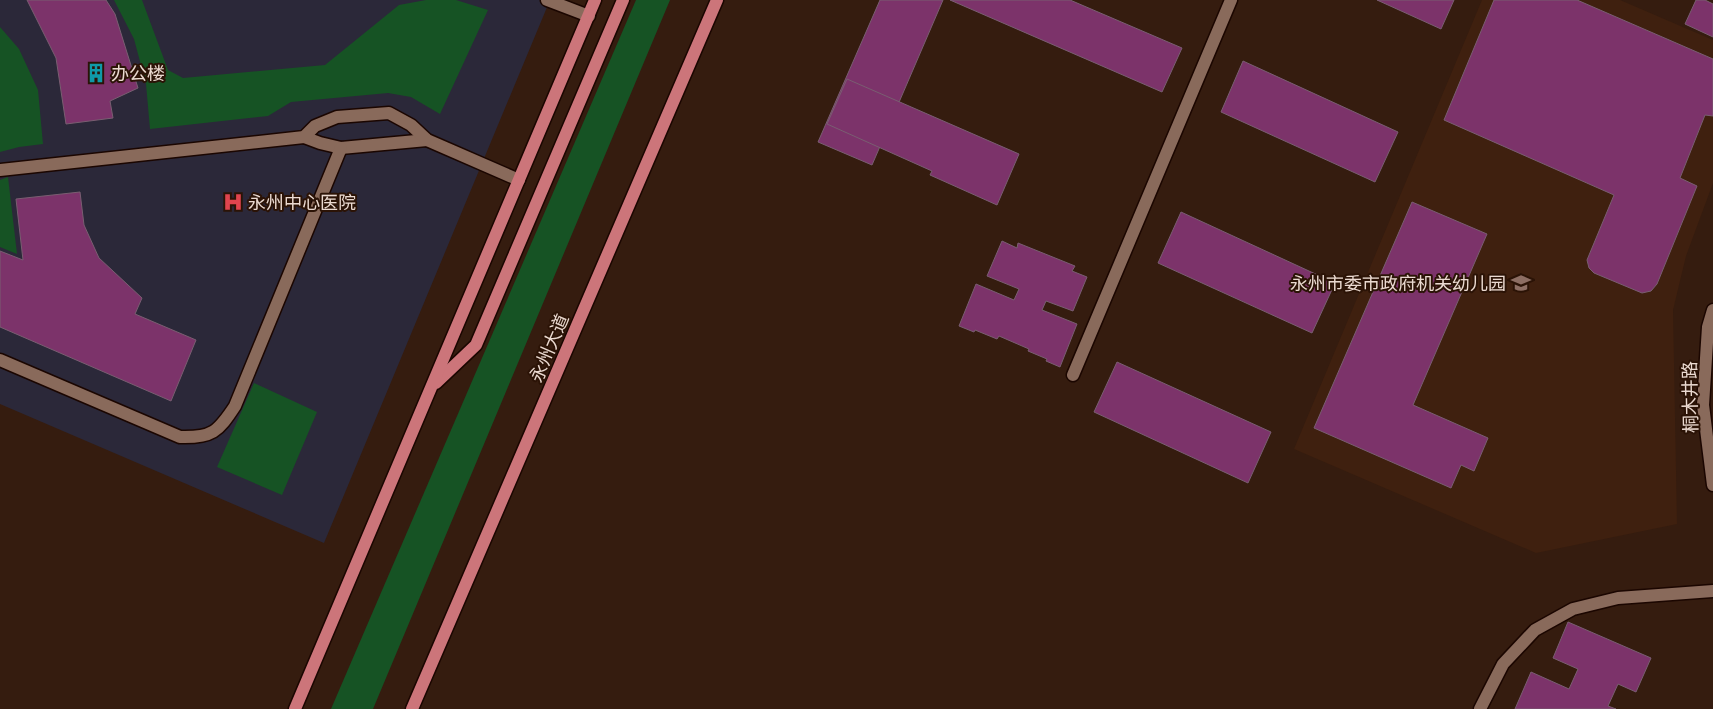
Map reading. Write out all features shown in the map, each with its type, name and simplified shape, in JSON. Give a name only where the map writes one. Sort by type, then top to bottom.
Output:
[{"type":"main road","points":[[295,709],[595,0]]},
{"type":"main road","points":[[431,387],[476,345],[623,0]]},
{"type":"main road","name":"永州大道","points":[[412,709],[717,0]]},
{"type":"street","points":[[547,0],[588,16]]},
{"type":"street","points":[[1073,375],[1230,0]]},
{"type":"street","points":[[304,137],[315,126],[337,116],[389,113],[411,125],[427,140],[519,180]]},
{"type":"street","points":[[0,170],[304,137],[341,148],[427,140]]},
{"type":"street","points":[[0,360],[180,437],[197,437],[212,433],[224,423],[235,406],[341,148]]},
{"type":"street","name":"桐木井路","points":[[1713,310],[1708,327],[1704,404],[1713,485]]},
{"type":"street","points":[[1480,709],[1503,664],[1535,630],[1573,609],[1618,598],[1713,591]]},
{"type":"shaded area","name":"永州中心医院","points":[[0,0],[550,0],[324,543],[0,404]]},
{"type":"shaded area","name":"永州市委市政府机关幼儿园","points":[[1482,0],[1620,0],[1713,40],[1713,183],[1686,256],[1673,310],[1677,524],[1536,553],[1294,449]]},
{"type":"green space","points":[[114,0],[142,0],[168,70],[183,78],[325,65],[399,5],[426,0],[456,0],[488,10],[440,114],[411,97],[388,93],[291,102],[268,116],[150,129],[146,84],[134,39]]},
{"type":"green space","points":[[636,0],[670,0],[373,709],[331,709]]},
{"type":"green space","points":[[0,27],[19,49],[38,90],[43,144],[0,152]]},
{"type":"green space","points":[[8,177],[17,254],[0,247],[0,180]]},
{"type":"green space","points":[[254,383],[317,412],[282,495],[217,467]]},
{"type":"building","name":"办公楼","points":[[27,0],[106,0],[115,14],[138,88],[110,101],[113,118],[66,124],[56,58]]},
{"type":"building","points":[[880,0],[943,0],[872,165],[818,142]]},
{"type":"building","points":[[950,0],[1070,0],[1182,48],[1162,92]]},
{"type":"building","points":[[1377,0],[1454,0],[1441,29]]},
{"type":"building","points":[[1494,0],[1577,0],[1713,59],[1713,116],[1705,115],[1680,178],[1697,186],[1657,284],[1651,291],[1642,293],[1594,273],[1589,268],[1587,260],[1614,195],[1444,120]]},
{"type":"building","points":[[1696,0],[1705,0],[1713,4],[1713,37],[1685,24]]},
{"type":"building","points":[[1243,61],[1398,132],[1375,182],[1221,112]]},
{"type":"building","points":[[847,79],[1019,154],[997,205],[930,175],[932,171],[827,124]]},
{"type":"building","points":[[80,192],[84,225],[99,258],[142,298],[135,314],[196,340],[171,401],[0,327],[0,251],[23,260],[16,199]]},
{"type":"building","points":[[1412,202],[1487,234],[1413,405],[1488,438],[1474,471],[1461,465],[1451,488],[1314,428]]},
{"type":"building","points":[[1181,212],[1335,283],[1312,333],[1158,263]]},
{"type":"building","points":[[1002,241],[1017,248],[1018,243],[1075,266],[1072,271],[1087,277],[1073,311],[1046,301],[1042,310],[1077,324],[1060,367],[1028,351],[1029,349],[999,336],[997,339],[959,326],[976,284],[1014,300],[1019,289],[987,276]]},
{"type":"building","points":[[1117,362],[1271,432],[1248,483],[1094,412]]},
{"type":"building","points":[[1568,622],[1651,658],[1636,692],[1618,684],[1608,706],[1616,709],[1515,709],[1531,672],[1569,689],[1578,669],[1553,658]]},
{"type":"place","name":"办公楼","points":[[96,73]]},
{"type":"place","name":"永州中心医院","points":[[233,202]]},
{"type":"place","name":"永州市委市政府机关幼儿园","points":[[1521,283]]}]
